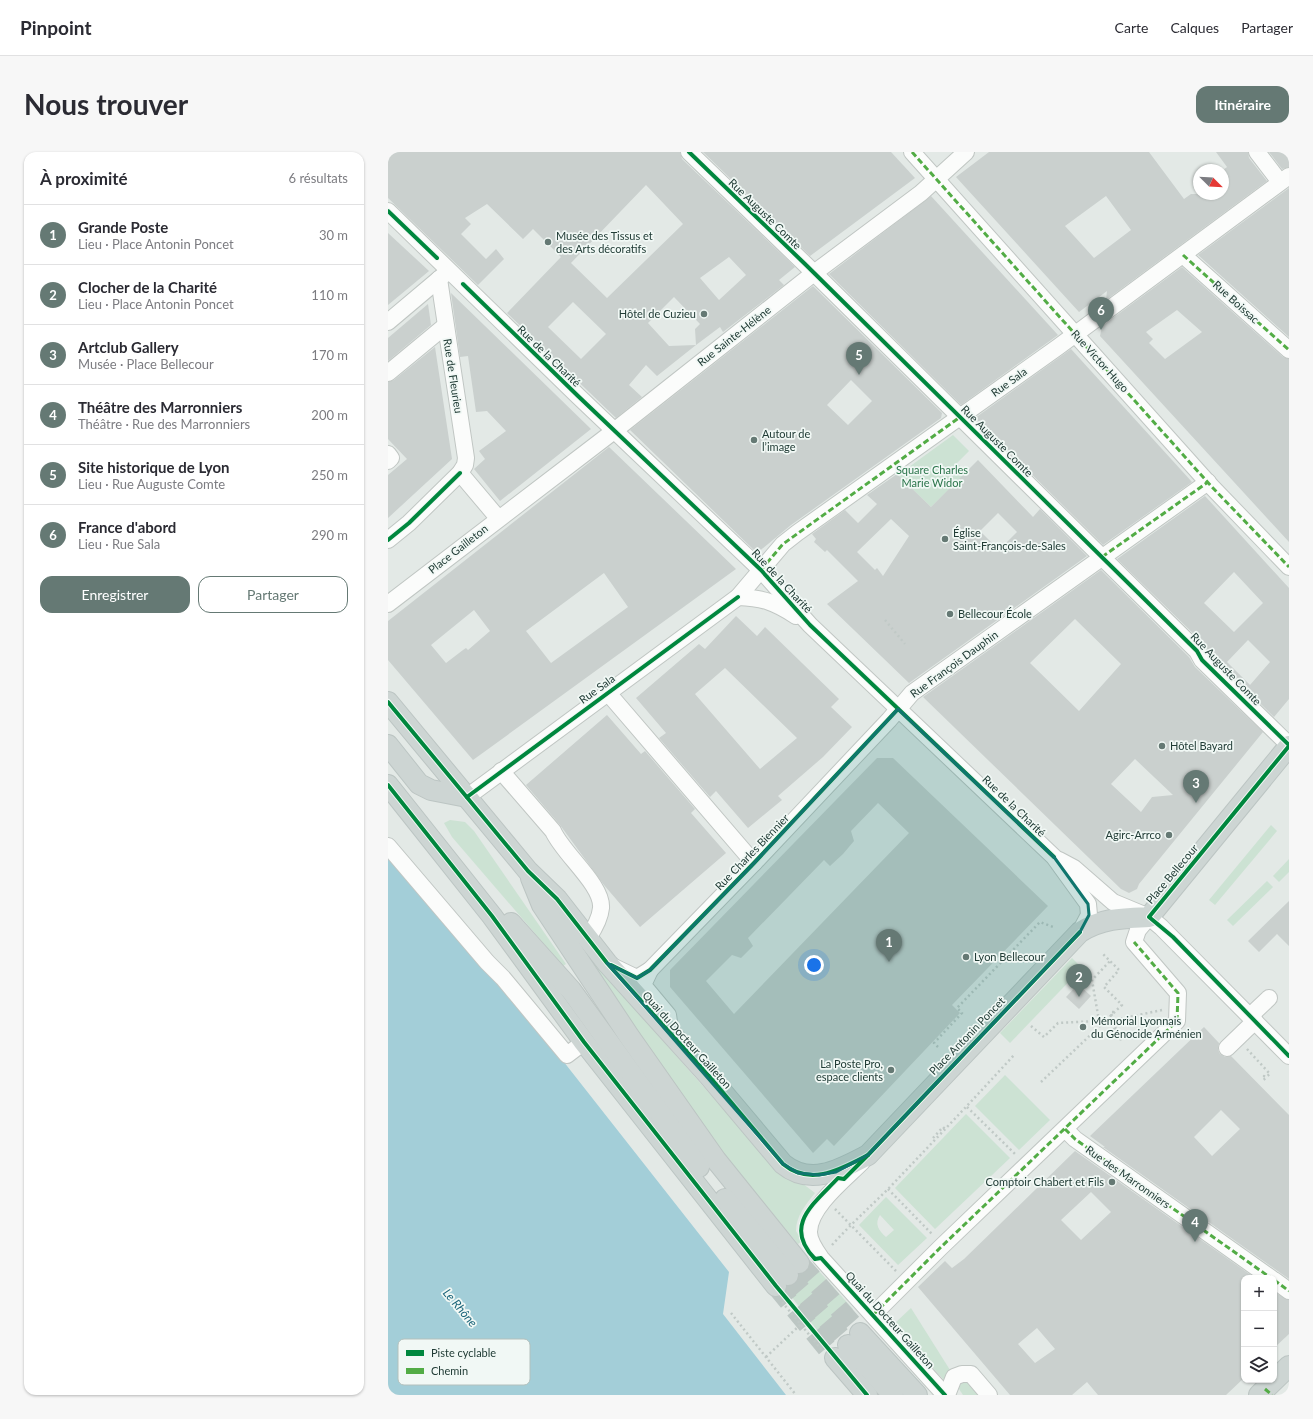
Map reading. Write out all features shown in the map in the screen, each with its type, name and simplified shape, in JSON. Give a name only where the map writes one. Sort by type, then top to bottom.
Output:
[{"type":"main road","name":"Quai du Docteur Gailleton","points":[[388,702],[528,871],[558,899],[607,963],[671,1036],[709,1076],[783,1164],[790,1170],[804,1175],[819,1175],[836,1172],[868,1155]]},
{"type":"main road","points":[[388,745],[419,784],[431,790],[467,797]]},
{"type":"main road","name":"Place Bellecour","points":[[1149,917],[1289,745]]},
{"type":"main road","points":[[388,785],[492,916],[584,1042],[786,1281]]},
{"type":"main road","points":[[413,817],[571,990],[703,1172],[786,1281]]},
{"type":"main road","name":"Quai du Docteur Gailleton","points":[[528,871],[542,905],[629,1036],[716,1160],[786,1281]]},
{"type":"main road","name":"Place Antonin Poncet","points":[[868,1155],[1080,932],[1095,923],[1120,918],[1149,917]]},
{"type":"main road","points":[[843,1345],[867,1395]]},
{"type":"main road","points":[[843,1345],[893,1395]]},
{"type":"main road","points":[[843,1345],[917,1395]]},
{"type":"main road","points":[[1265,1393],[1289,1366]]},
{"type":"street","name":"Rue Auguste Comte","points":[[688,152],[814,273],[1102,557],[1197,651],[1202,660],[1289,745]]},
{"type":"street","name":"Rue Victor Hugo","points":[[912,152],[1208,482],[1289,567]]},
{"type":"street","name":"Rue Sainte-Hélène","points":[[498,518],[614,431],[814,273],[921,193],[966,152]]},
{"type":"street","points":[[1257,152],[1285,179]]},
{"type":"street","name":"Rue Sala","points":[[467,797],[738,597],[783,544],[1183,255],[1285,179]]},
{"type":"street","name":"Rue de la Charité","points":[[388,211],[444,274],[614,431],[761,570],[810,625],[1054,857],[1088,904],[1089,915],[1080,932]]},
{"type":"street","name":"Rue Boissac","points":[[1183,255],[1289,350]]},
{"type":"street","points":[[388,322],[444,274]]},
{"type":"street","name":"Rue de Fleurieu","points":[[444,274],[445,326],[466,458],[465,465],[460,472]]},
{"type":"street","points":[[388,373],[445,326]]},
{"type":"street","points":[[388,454],[392,458],[388,461]]},
{"type":"street","points":[[390,535],[409,523],[460,472]]},
{"type":"street","name":"Place Gailleton","points":[[388,604],[498,518],[460,472]]},
{"type":"street","name":"Rue François Dauphin","points":[[898,709],[912,693],[1208,482]]},
{"type":"street","points":[[738,597],[769,600],[810,625]]},
{"type":"street","points":[[608,693],[754,864]]},
{"type":"street","name":"Rue Charles Biennier","points":[[607,963],[637,978],[650,970],[754,864],[898,709]]},
{"type":"street","points":[[501,771],[553,831],[558,843]]},
{"type":"street","points":[[515,801],[546,835],[558,843],[597,890],[601,907],[597,923],[588,938]]},
{"type":"street","points":[[388,846],[487,962],[503,978],[567,1055],[584,1042]]},
{"type":"street","name":"Rue de la Charité","points":[[1054,857],[1074,868],[1113,902],[1149,917]]},
{"type":"street","points":[[873,1315],[940,1248],[1177,1021],[1178,993],[1134,942],[1138,930],[1149,917]]},
{"type":"street","name":"Place Bellecour","points":[[1149,917],[1173,938],[1289,1056]]},
{"type":"street","name":"Rue Charles Biennier","points":[[650,970],[643,985],[668,1016],[671,1036]]},
{"type":"street","points":[[1227,1048],[1269,998]]},
{"type":"street","name":"Rue des Marronniers","points":[[1065,1129],[1074,1139],[1267,1275]]},
{"type":"street","name":"Quai du Docteur Gailleton","points":[[868,1155],[816,1210],[811,1220],[809,1233],[821,1258],[946,1395],[954,1377],[962,1374],[971,1374],[989,1395]]},
{"type":"street","points":[[1277,1282],[1289,1291]]},
{"type":"path","points":[[885,620],[906,644]]},
{"type":"path","points":[[938,1047],[934,1043],[962,1013],[957,1008],[1040,922],[1053,927]]},
{"type":"path","points":[[1040,1082],[1122,1005],[1104,987],[1119,970],[1102,953]]},
{"type":"path","points":[[1099,1021],[1092,980],[1110,961]]},
{"type":"path","points":[[1031,1026],[1044,1037],[1058,1023],[1113,1020],[1162,1010]]},
{"type":"path","points":[[1114,1012],[1111,1012],[1116,1028],[1117,1040],[1144,1034]]},
{"type":"path","points":[[827,1250],[850,1224],[888,1189],[1014,1056]]},
{"type":"path","points":[[1253,1056],[1270,1074],[1266,1077],[1264,1076],[1266,1078],[1262,1081]]},
{"type":"path","points":[[967,1107],[1018,1158]]},
{"type":"path","points":[[933,1138],[943,1127],[945,1129]]},
{"type":"path","points":[[888,1189],[935,1237]]},
{"type":"path","points":[[831,1206],[898,1273]]},
{"type":"path","points":[[786,1281],[800,1325],[821,1350],[843,1345]]},
{"type":"path","points":[[731,1313],[796,1395]]},
{"type":"path","points":[[766,1357],[800,1325]]},
{"type":"highlighted area","points":[[898,709],[1054,857],[1088,904],[1089,915],[1080,932],[868,1155],[836,1172],[819,1175],[798,1173],[783,1164],[607,963],[637,978],[650,970],[754,863]]},
{"type":"green space","name":"Square Charles Marie Widor","points":[[953,435],[969,451],[957,463],[967,472],[931,507],[898,475]]},
{"type":"green space","points":[[450,820],[465,822],[474,831],[566,964],[563,966],[452,837],[444,823]]},
{"type":"green space","points":[[1271,825],[1277,831],[1215,905],[1209,900]]},
{"type":"green space","points":[[1289,859],[1289,872],[1279,882],[1273,876]]},
{"type":"green space","points":[[1267,881],[1273,887],[1233,926],[1227,920]]},
{"type":"green space","points":[[582,949],[778,1171],[798,1180],[815,1193],[805,1206],[796,1226],[796,1231],[802,1241],[798,1244],[705,1131]]},
{"type":"green space","points":[[1072,958],[1082,968],[1010,1043],[1000,1033]]},
{"type":"green space","points":[[1005,1075],[1050,1120],[1019,1150],[975,1106]]},
{"type":"green space","points":[[966,1114],[1010,1158],[935,1229],[895,1188]]},
{"type":"green space","points":[[886,1197],[927,1238],[898,1265],[859,1225]],"holes":[[[880,1215],[894,1230],[886,1237],[883,1235],[877,1224]]]},
{"type":"green space","points":[[817,1269],[853,1309],[823,1338],[791,1296]]},
{"type":"green space","points":[[911,1308],[950,1370],[945,1381],[893,1325]]},
{"type":"green space","points":[[964,1378],[983,1395],[963,1395],[957,1386]]},
{"type":"water","name":"Le Rhône","points":[[388,857],[490,977],[501,982],[729,1272],[723,1314],[786,1395],[388,1395]]},
{"type":"building","points":[[394,152],[680,152],[682,159],[795,267],[779,280],[784,285],[723,332],[720,327],[657,376],[646,365],[629,385],[642,397],[616,418],[507,313],[561,257],[533,229],[523,239],[487,204],[465,218],[471,224],[461,234],[486,259],[496,249],[504,259],[478,285],[388,198],[388,158]],"holes":[[[646,185],[683,224],[607,298],[571,263]],[[729,257],[746,275],[719,300],[700,278]],[[674,297],[700,324],[695,329],[696,345],[669,346],[648,323]],[[573,302],[606,334],[581,359],[548,327]]]},
{"type":"building","points":[[703,152],[891,152],[915,178],[810,256]]},
{"type":"building","points":[[989,152],[1149,152],[1184,199],[1193,194],[1193,200],[1229,200],[1229,164],[1225,164],[1216,152],[1248,152],[1249,158],[1267,181],[1106,300],[1107,291],[1079,312],[956,177]],"holes":[[[1106,196],[1131,230],[1094,258],[1065,226]]]},
{"type":"building","points":[[1269,152],[1289,152],[1289,167],[1282,169]]},
{"type":"building","points":[[1289,188],[1289,337],[1198,255]]},
{"type":"building","points":[[931,196],[1058,335],[961,405],[829,274]]},
{"type":"building","points":[[388,233],[429,271],[388,305]]},
{"type":"building","points":[[1182,267],[1283,357],[1289,359],[1289,542],[1100,336],[1102,326]],"holes":[[[1177,310],[1202,332],[1165,359],[1149,343],[1153,339],[1146,332]]]},
{"type":"building","points":[[813,286],[942,413],[941,418],[791,525],[757,553],[630,430]],"holes":[[[851,380],[872,401],[848,425],[827,405]]]},
{"type":"building","points":[[451,293],[591,429],[500,501],[474,469],[485,459],[479,451],[506,431],[487,411],[476,412],[468,356],[460,357]]},
{"type":"building","points":[[428,304],[431,325],[388,361],[388,338]]},
{"type":"building","points":[[435,347],[452,459],[388,518],[388,475],[407,459],[388,439],[388,382],[394,380]]},
{"type":"building","points":[[1071,349],[1192,482],[1103,545],[975,418]]},
{"type":"building","points":[[609,447],[736,569],[473,760],[388,660],[388,621]],"holes":[[[604,573],[628,607],[551,663],[526,631]],[[474,610],[490,631],[468,650],[466,648],[446,663],[431,645]]]},
{"type":"building","points":[[978,460],[1033,517],[1040,509],[1087,556],[909,683],[827,604],[858,581],[827,550],[825,552],[814,542],[816,539],[812,534],[845,510],[858,523],[877,504],[867,495],[897,474],[931,507]],"holes":[[[998,513],[1017,532],[999,550],[980,531]],[[891,519],[909,536],[883,576],[877,568],[875,570],[857,552]]]},
{"type":"building","points":[[1205,496],[1289,588],[1289,699],[1274,717],[1210,654],[1204,644],[1117,559]],"holes":[[[1234,572],[1263,603],[1234,632],[1204,603]],[[1248,640],[1270,662],[1250,685],[1227,662]]]},
{"type":"building","points":[[1101,570],[1189,657],[1195,667],[1263,732],[1139,884],[1137,889],[1129,893],[1121,889],[923,697]],"holes":[[[1075,619],[1121,664],[1079,711],[1030,663]],[[1135,759],[1173,795],[1152,797],[1141,812],[1111,784]]]},
{"type":"building","points":[[736,616],[757,636],[765,627],[839,699],[831,707],[852,727],[823,757],[778,796],[782,800],[748,828],[716,791],[710,797],[659,738],[666,733],[636,698],[699,644],[705,649]],"holes":[[[725,668],[797,738],[760,769],[695,694]]]},
{"type":"building","points":[[607,715],[641,754],[645,751],[695,809],[691,813],[726,853],[640,927],[604,885],[560,825],[526,785]]},
{"type":"building","points":[[877,758],[893,758],[1048,906],[952,1005],[960,1013],[834,1146],[827,1139],[813,1153],[670,987],[670,970]],"holes":[[[878,803],[909,833],[734,1014],[706,981],[732,955],[741,958],[753,946],[748,938],[824,860],[830,866],[843,854],[854,841],[851,831]]]},
{"type":"building","points":[[1289,901],[1289,946],[1277,934],[1259,952],[1248,941]]},
{"type":"building","points":[[1078,984],[1091,996],[1079,1009],[1066,997]]},
{"type":"building","points":[[1204,1027],[1219,1043],[1218,1050],[1220,1054],[1225,1057],[1231,1056],[1289,1115],[1289,1279],[1103,1147],[1105,1147],[1090,1136]],"holes":[[[1221,1110],[1240,1129],[1212,1156],[1194,1137]]]},
{"type":"building","points":[[1075,1151],[1251,1275],[1241,1275],[1241,1381],[1226,1395],[1098,1395],[1087,1382],[1072,1395],[1010,1395],[918,1287],[945,1261],[952,1268],[964,1259]],"holes":[[[1091,1192],[1111,1212],[1081,1240],[1061,1220]],[[1037,1328],[1055,1349],[1035,1363],[1018,1344]]]},
{"type":"building","points":[[1277,1294],[1289,1300],[1289,1334],[1277,1345]]},
{"type":"tunnel","points":[[799,1263],[860,1333]]},
{"type":"tunnel","points":[[788,1275],[848,1345]]},
{"type":"tunnel","points":[[776,1286],[835,1358]]},
{"type":"marked path","points":[[912,152],[1211,486],[1289,567]]},
{"type":"marked path","points":[[1183,255],[1289,350]]},
{"type":"marked path","points":[[761,570],[783,544],[960,417]]},
{"type":"marked path","points":[[1102,557],[1208,482]]},
{"type":"marked path","points":[[873,1315],[940,1248],[1177,1021],[1178,993],[1134,942]]},
{"type":"marked path","points":[[1065,1129],[1075,1139],[1267,1275]]},
{"type":"marked path","points":[[1277,1282],[1289,1291]]},
{"type":"marked path","points":[[1265,1389],[1272,1395]]},
{"type":"cycle path","points":[[689,152],[805,264],[1197,651],[1202,660],[1289,745]]},
{"type":"cycle path","points":[[388,211],[437,258]]},
{"type":"cycle path","points":[[463,284],[761,570],[810,625],[1054,857]]},
{"type":"cycle path","points":[[388,540],[409,523],[460,473]]},
{"type":"cycle path","points":[[467,797],[738,597]]},
{"type":"cycle path","points":[[388,702],[528,871],[557,899],[607,963],[709,1076],[783,1164],[794,1171],[815,1175],[837,1170],[868,1155]]},
{"type":"cycle path","points":[[611,965],[637,978],[650,970],[754,863],[898,709]]},
{"type":"cycle path","points":[[1289,746],[1149,917],[1173,937],[1289,1056]]},
{"type":"cycle path","points":[[388,785],[492,916],[584,1042],[776,1286],[867,1395]]},
{"type":"cycle path","points":[[945,1395],[821,1258],[815,1259],[806,1247],[801,1236],[802,1225],[806,1215],[820,1196],[838,1178],[844,1179],[868,1155],[1080,932]]},
{"type":"place","name":"Musée des Tissus et des Arts décoratifs","points":[[548,242]]},
{"type":"place","name":"Hôtel de Cuzieu","points":[[704,314]]},
{"type":"place","name":"France d'abord","points":[[1101,330]]},
{"type":"place","name":"Site historique de Lyon","points":[[859,375]]},
{"type":"place","name":"Autour de l’image","points":[[754,440]]},
{"type":"place","name":"Église Saint-François-de-Sales","points":[[945,539]]},
{"type":"place","name":"Bellecour École","points":[[950,614]]},
{"type":"place","name":"Hôtel Bayard","points":[[1162,746]]},
{"type":"place","name":"Artclub Gallery","points":[[1196,803]]},
{"type":"place","name":"Agirc-Arrco","points":[[1169,835]]},
{"type":"place","name":"Lyon Bellecour","points":[[966,957]]},
{"type":"place","name":"Grande Poste","points":[[889,962]]},
{"type":"place","name":"Clocher de la Charité","points":[[1079,997]]},
{"type":"place","name":"Mémorial Lyonnais du Génocide Arménien","points":[[1083,1027]]},
{"type":"place","name":"La Poste Pro, espace clients","points":[[891,1070]]},
{"type":"place","name":"Comptoir Chabert et Fils","points":[[1112,1182]]},
{"type":"place","name":"Théâtre des Marronniers","points":[[1195,1242]]}]
